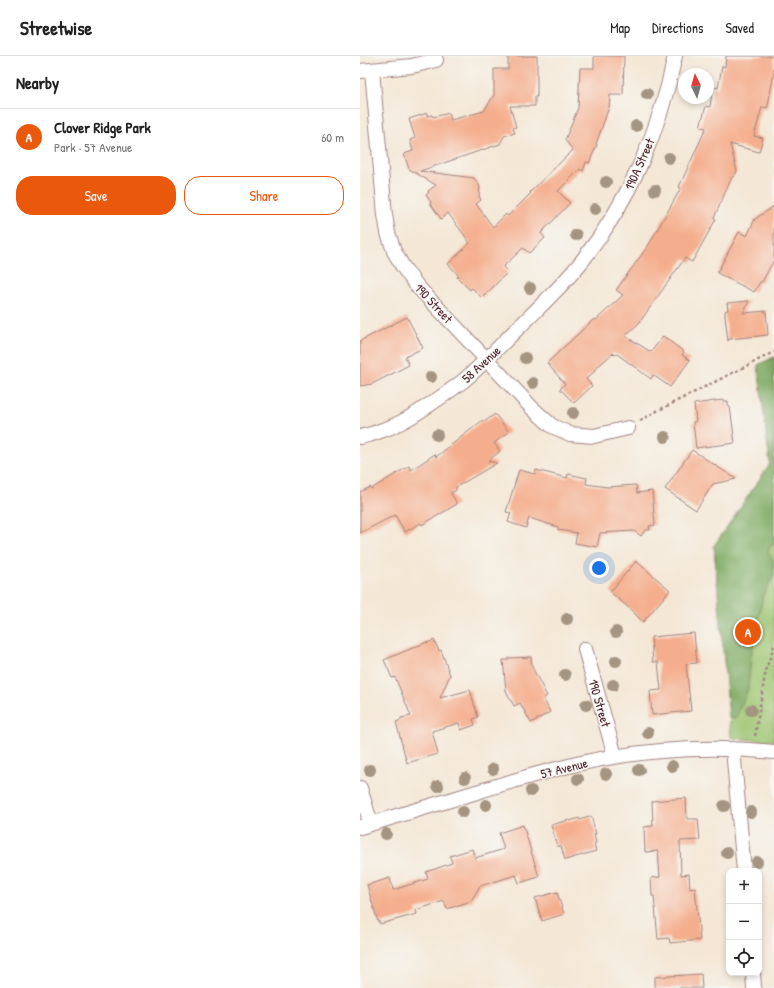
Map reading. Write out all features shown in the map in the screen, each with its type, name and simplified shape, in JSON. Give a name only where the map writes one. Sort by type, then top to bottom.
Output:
[{"type":"street","name":"190A Street","points":[[582,261],[602,234],[633,182],[655,127],[665,97],[675,56]]},
{"type":"street","points":[[366,70],[412,66],[436,60]]},
{"type":"street","name":"190 Street","points":[[366,70],[388,233],[394,250],[403,267],[418,286],[487,360],[532,408],[552,426],[570,434],[594,436],[628,428]]},
{"type":"street","name":"58 Avenue","points":[[360,437],[380,431],[407,419],[463,381],[487,360],[558,288],[582,261]]},
{"type":"street","name":"190 Street","points":[[585,649],[615,756]]},
{"type":"street","name":"57 Avenue","points":[[366,826],[549,770],[615,756],[659,751],[703,749],[733,749],[774,752]]},
{"type":"street","points":[[733,749],[744,868]]},
{"type":"street","points":[[360,788],[366,826]]},
{"type":"street","points":[[753,976],[754,988]]},
{"type":"path","points":[[628,428],[655,412],[774,352]]},
{"type":"path","points":[[754,736],[766,669],[774,646]]},
{"type":"green space","points":[[774,357],[774,741],[731,738],[714,546],[770,464],[758,365]]},
{"type":"green space","points":[[774,357],[774,544],[770,546],[768,553],[774,561],[774,575],[763,596],[751,657],[748,689],[736,718],[729,718],[714,546],[770,464],[758,365]]},
{"type":"building","points":[[508,56],[537,56],[537,97],[535,96],[535,106],[510,106],[516,127],[513,128],[515,133],[504,136],[500,144],[420,171],[474,178],[480,187],[479,196],[481,200],[476,204],[493,227],[506,214],[508,216],[573,150],[565,140],[578,108],[580,68],[594,68],[594,56],[624,56],[623,95],[610,95],[609,107],[596,144],[597,145],[589,163],[586,162],[583,171],[580,169],[558,191],[570,203],[541,233],[545,238],[529,253],[523,248],[503,267],[508,272],[482,298],[472,288],[470,290],[457,277],[459,276],[448,264],[470,243],[448,213],[441,219],[426,195],[429,192],[428,191],[436,185],[409,169],[404,154],[413,151],[410,140],[415,138],[409,119],[427,113],[427,116],[432,115],[433,117],[449,113],[451,120],[484,111],[494,95],[494,69],[508,69]]},
{"type":"building","points":[[726,56],[774,56],[774,73],[768,105],[767,108],[762,107],[754,136],[763,138],[759,152],[730,144],[737,171],[732,177],[714,218],[716,219],[692,262],[685,258],[639,323],[625,336],[651,352],[663,336],[684,352],[682,355],[690,360],[670,387],[653,375],[651,379],[617,354],[615,355],[613,353],[586,379],[592,386],[574,403],[560,389],[565,384],[547,363],[594,319],[596,320],[623,295],[616,290],[648,246],[681,188],[679,187],[706,128],[700,127],[706,106],[710,107],[710,104],[714,104],[714,87],[718,88],[722,66],[725,67]]},
{"type":"building","points":[[774,206],[774,260],[762,282],[760,282],[754,292],[717,273],[739,232],[747,236],[755,219]]},
{"type":"building","points":[[749,301],[743,313],[766,311],[768,335],[729,339],[728,341],[725,316],[725,311],[728,310],[727,303]]},
{"type":"building","points":[[407,317],[423,348],[405,357],[409,365],[372,384],[360,386],[360,341]]},
{"type":"building","points":[[722,400],[728,401],[728,406],[730,407],[735,443],[696,448],[693,422],[696,421],[694,404]]},
{"type":"building","points":[[495,414],[509,432],[494,443],[500,451],[488,461],[497,463],[456,487],[456,490],[451,493],[457,504],[422,525],[421,523],[405,532],[395,515],[360,533],[360,492],[370,487],[371,489],[409,466],[411,470],[435,454],[436,457],[483,420],[484,422]]},
{"type":"building","points":[[692,450],[736,479],[713,484],[696,510],[665,489]]},
{"type":"building","points":[[519,470],[535,474],[536,470],[567,478],[568,474],[587,478],[586,484],[607,487],[636,485],[637,493],[652,491],[655,525],[649,526],[650,530],[645,530],[641,536],[634,531],[600,533],[597,547],[575,543],[577,533],[558,530],[558,527],[529,518],[526,528],[508,522],[511,513],[506,512]]},
{"type":"building","points":[[636,561],[670,590],[643,622],[634,612],[610,592]]},
{"type":"building","points":[[694,633],[697,663],[686,664],[691,711],[652,715],[650,691],[661,690],[658,662],[653,662],[651,637]]},
{"type":"building","points":[[434,640],[439,651],[441,650],[450,675],[440,698],[470,690],[478,717],[473,719],[475,725],[461,730],[459,723],[432,731],[438,754],[407,763],[396,722],[401,720],[401,718],[411,716],[395,677],[392,678],[384,660]]},
{"type":"building","points":[[531,657],[532,667],[547,696],[543,698],[550,712],[531,723],[520,703],[514,706],[506,691],[503,660],[508,660],[508,658]]},
{"type":"building","points":[[686,798],[687,819],[698,819],[700,840],[680,841],[681,875],[689,874],[690,889],[695,888],[700,940],[670,943],[669,938],[658,939],[651,878],[660,877],[658,851],[645,852],[644,827],[653,826],[652,801]]},
{"type":"building","points":[[591,816],[596,834],[594,834],[596,843],[594,844],[596,851],[565,860],[561,846],[557,846],[551,825],[579,818],[580,820]]},
{"type":"building","points":[[523,825],[539,877],[519,883],[516,875],[480,886],[471,901],[447,909],[444,901],[416,910],[417,914],[380,924],[380,922],[378,922],[367,885],[390,878],[393,890],[428,879],[426,872],[452,863],[450,856],[472,849],[475,858],[504,849],[499,833]]},
{"type":"building","points":[[557,892],[564,914],[542,921],[535,898]]},
{"type":"building","points":[[701,974],[702,988],[655,988],[655,977]]},
{"type":"place","name":"Clover Ridge Park","points":[[748,632]]}]
